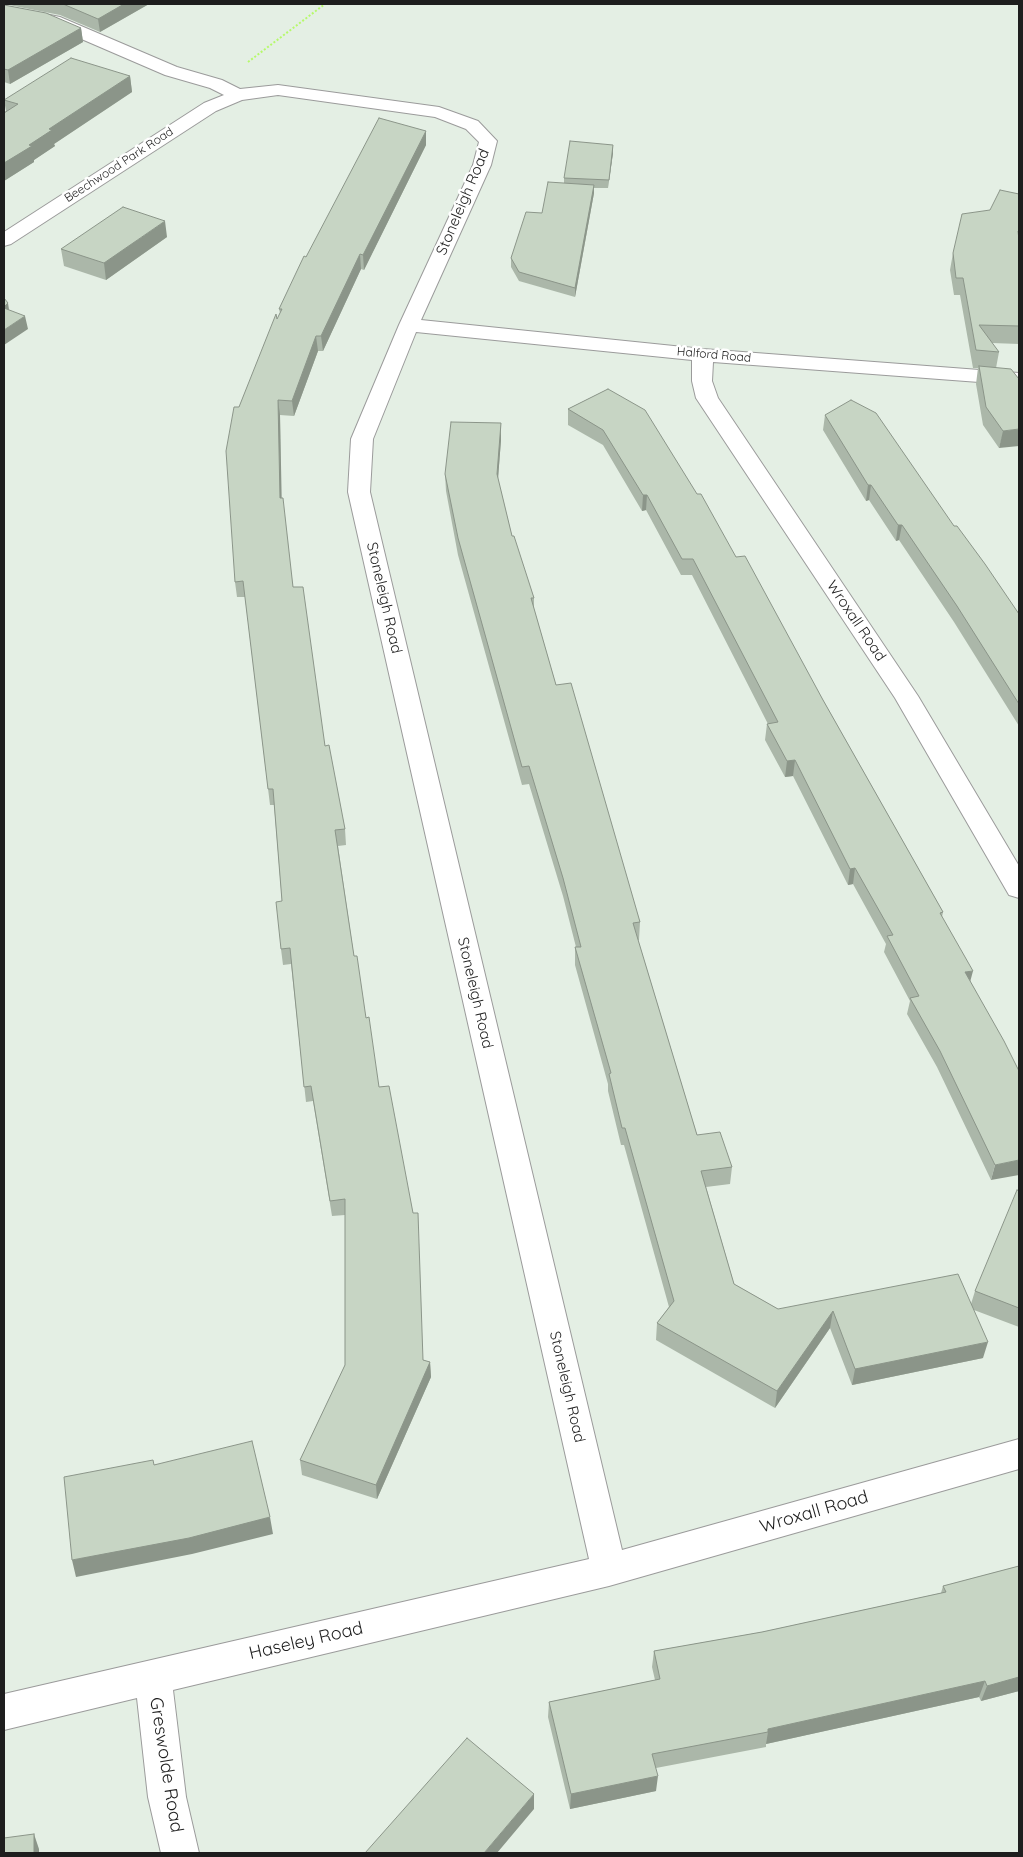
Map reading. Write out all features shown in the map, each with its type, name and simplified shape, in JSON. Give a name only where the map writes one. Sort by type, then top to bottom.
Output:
[{"type":"street","points":[[4,12],[54,21],[171,71],[216,84],[238,95]]},
{"type":"street","name":"Stoneleigh Road","points":[[238,95],[278,90],[439,112],[472,125],[488,142],[482,165],[409,325],[362,439],[359,492],[609,1570]]},
{"type":"street","name":"Beechwood Park Road","points":[[4,240],[210,107],[238,95]]},
{"type":"street","name":"Halford Road","points":[[409,325],[703,355],[1019,379]]},
{"type":"street","name":"Wroxall Road","points":[[703,355],[702,381],[707,398],[906,696],[1019,888]]},
{"type":"street","name":"Wroxall Road","points":[[609,1570],[1019,1454]]},
{"type":"street","name":"Haseley Road","points":[[4,1712],[609,1570]]},
{"type":"street","name":"Greswolde Road","points":[[153,1677],[168,1796],[180,1853]]},
{"type":"path","points":[[238,95],[238,69],[325,4]]},
{"type":"building","points":[[63,4],[124,4],[98,19]]},
{"type":"building","points":[[4,5],[46,13],[81,28],[8,70],[4,69]]},
{"type":"building","points":[[71,58],[130,76],[49,129],[52,130],[29,145],[32,146],[4,163],[4,113],[18,104],[4,100]]},
{"type":"building","points":[[379,118],[426,131],[363,255],[360,254],[321,336],[316,336],[292,401],[278,400],[280,498],[283,498],[293,587],[303,587],[325,746],[329,745],[345,829],[335,830],[354,956],[357,956],[366,1018],[369,1017],[379,1087],[389,1086],[413,1213],[418,1213],[423,1360],[430,1362],[376,1485],[300,1460],[345,1365],[345,1199],[330,1201],[311,1086],[304,1087],[290,948],[281,949],[276,902],[282,901],[273,789],[268,789],[243,581],[235,582],[226,451],[234,407],[239,407],[276,314],[277,319],[282,309],[279,309],[304,256],[306,257]]},
{"type":"building","points":[[570,141],[613,145],[609,180],[564,178]]},
{"type":"building","points":[[548,182],[594,185],[575,288],[519,272],[511,258],[526,212],[542,213]]},
{"type":"building","points":[[1000,190],[1019,194],[1019,326],[979,325],[999,352],[976,350],[963,278],[956,278],[953,253],[962,214],[990,210]]},
{"type":"building","points":[[123,207],[165,221],[104,263],[61,249]]},
{"type":"building","points":[[4,298],[8,303],[4,307]]},
{"type":"building","points":[[4,308],[25,316],[4,330]]},
{"type":"building","points":[[979,366],[1011,369],[1019,379],[1019,429],[1003,431],[986,407]]},
{"type":"building","points":[[608,389],[645,410],[697,494],[701,494],[736,557],[745,556],[823,700],[943,912],[940,913],[973,971],[965,972],[1019,1071],[1019,1160],[995,1165],[940,1051],[910,998],[919,996],[887,936],[893,935],[855,868],[850,869],[795,760],[787,761],[767,724],[778,722],[693,559],[682,559],[647,495],[643,495],[603,430],[568,409]]},
{"type":"building","points":[[851,400],[876,413],[954,526],[957,526],[1019,614],[1019,704],[957,606],[902,525],[898,525],[871,485],[868,485],[825,415]]},
{"type":"building","points":[[451,422],[501,423],[497,474],[512,536],[514,536],[534,598],[531,598],[556,685],[571,683],[640,922],[633,923],[697,1135],[720,1132],[732,1167],[701,1171],[734,1284],[778,1309],[958,1274],[988,1342],[855,1369],[833,1311],[777,1391],[657,1323],[674,1301],[625,1128],[622,1128],[609,1074],[611,1073],[575,947],[581,947],[563,878],[529,766],[522,767],[458,538],[445,474]]},
{"type":"building","points":[[1017,1190],[1019,1191],[1019,1308],[975,1291]]},
{"type":"building","points":[[252,1441],[270,1517],[189,1538],[72,1560],[64,1477],[153,1460],[154,1465]]},
{"type":"building","points":[[1019,1566],[1019,1677],[987,1686],[985,1681],[768,1729],[768,1732],[652,1754],[658,1776],[571,1794],[549,1702],[660,1679],[654,1651],[762,1632],[946,1592],[943,1586]]},
{"type":"building","points":[[467,1738],[534,1794],[484,1853],[365,1853]]},
{"type":"building","points":[[34,1834],[34,1853],[4,1853],[4,1838]]}]
